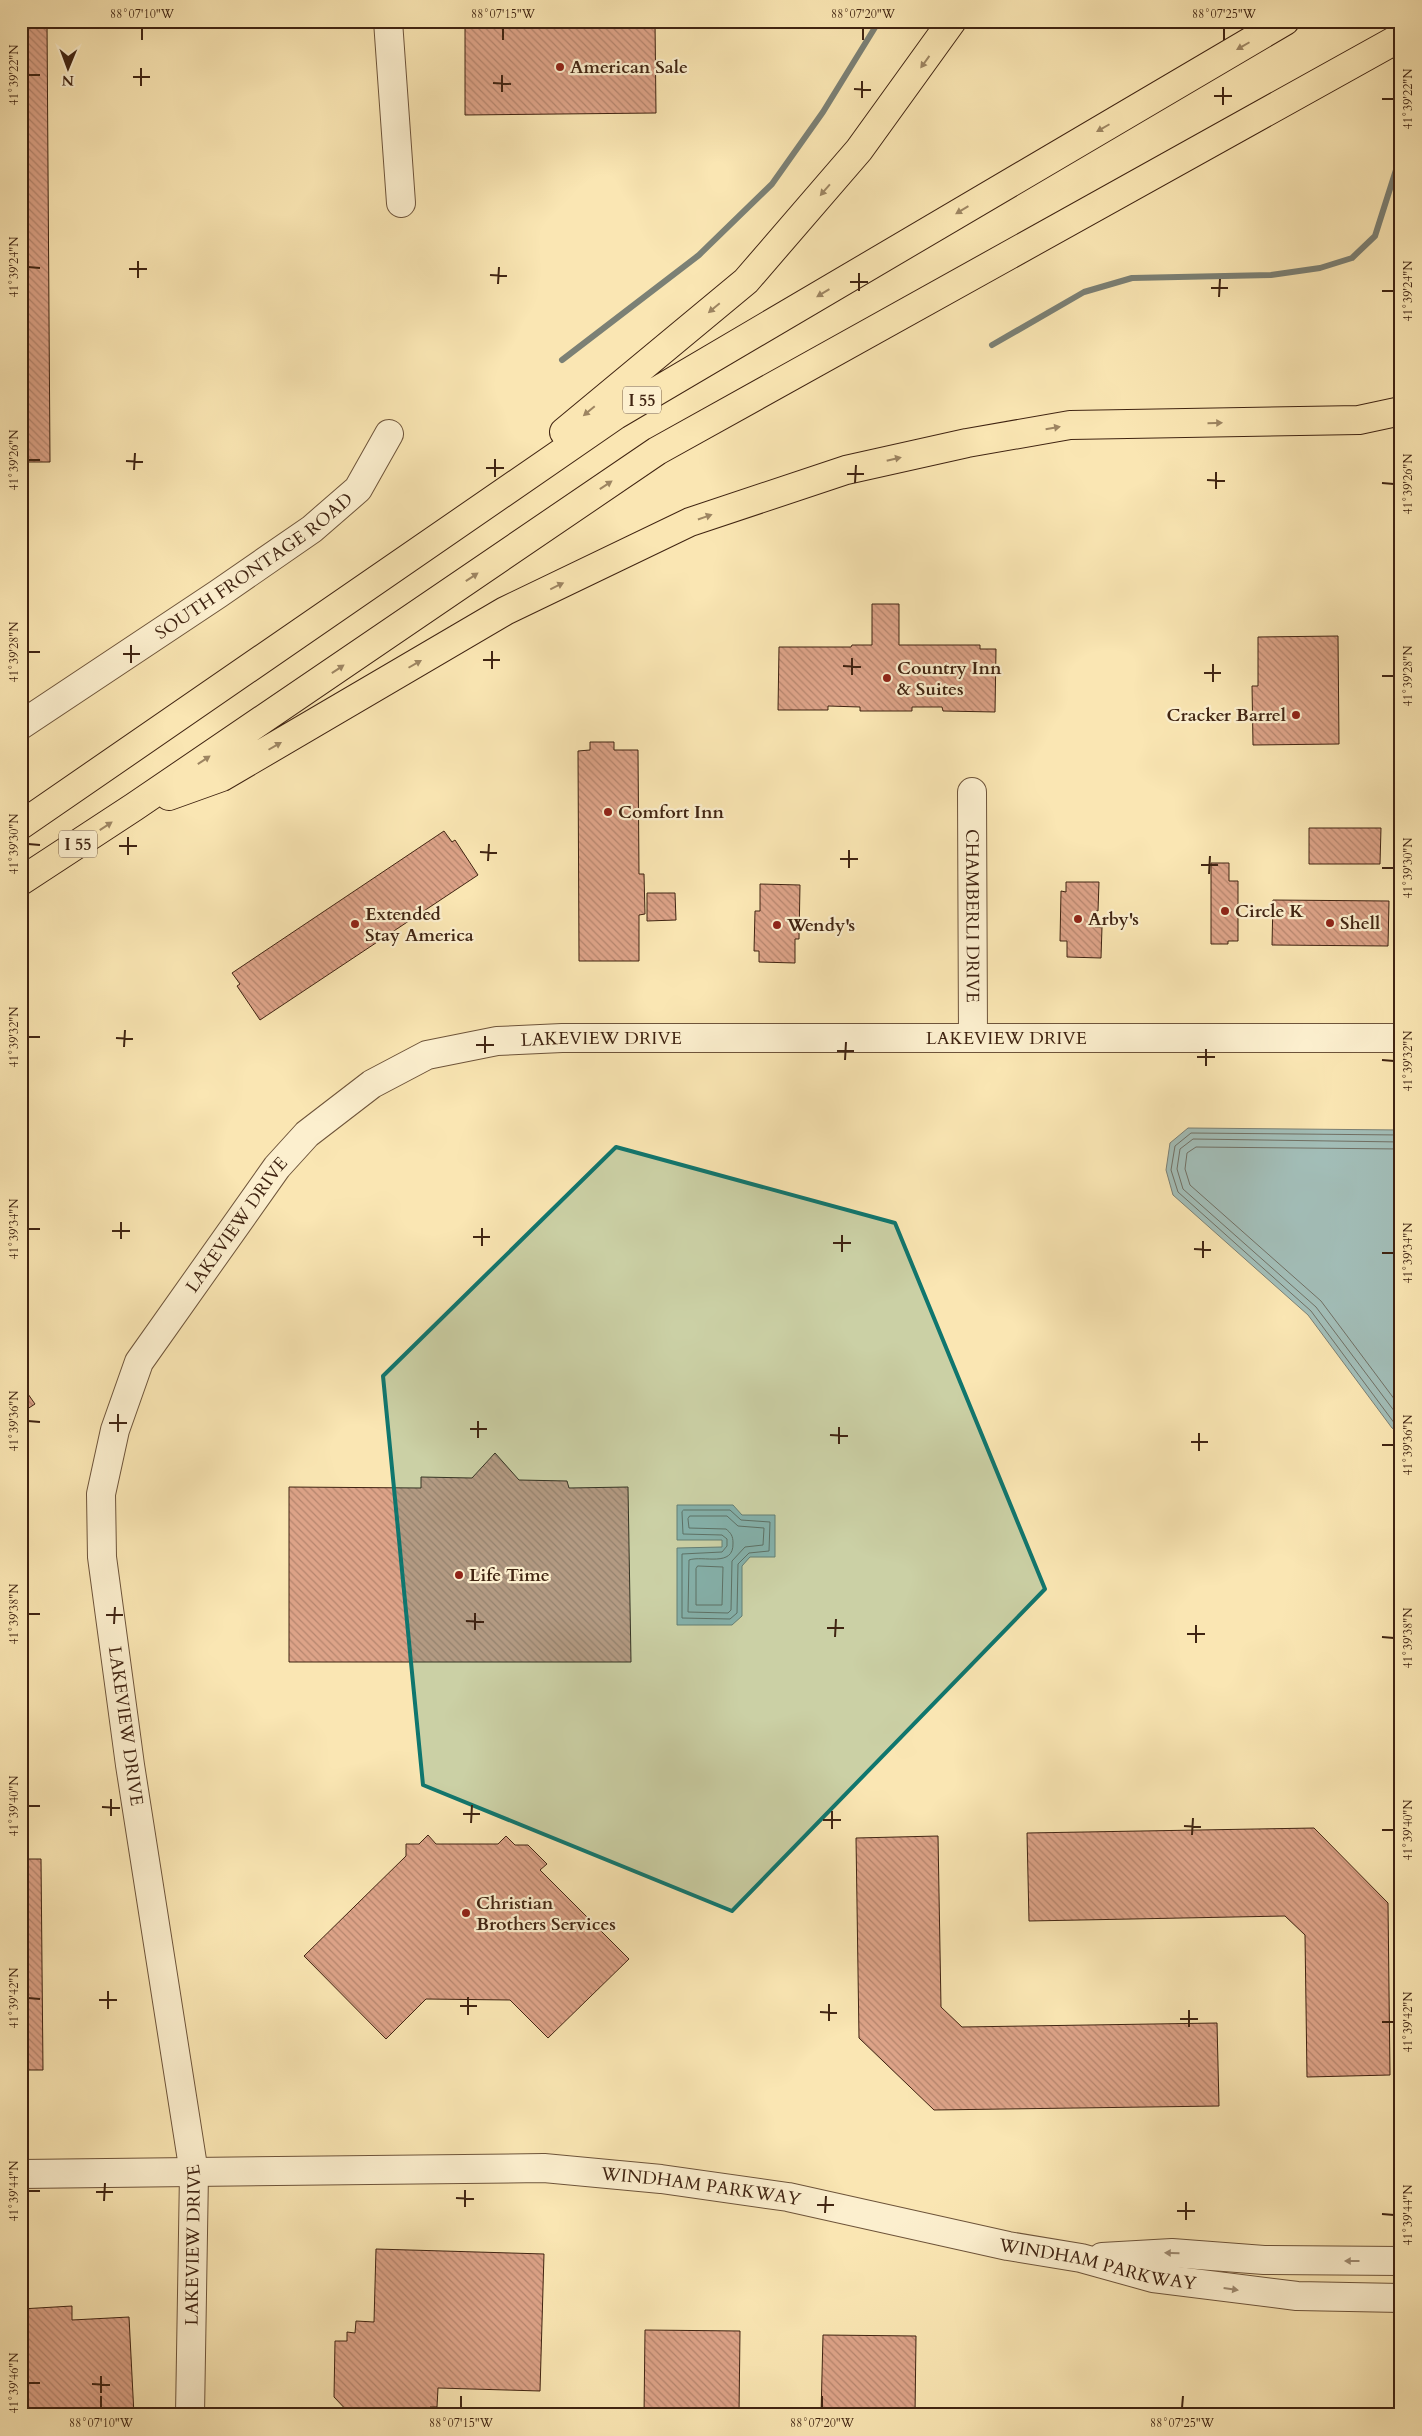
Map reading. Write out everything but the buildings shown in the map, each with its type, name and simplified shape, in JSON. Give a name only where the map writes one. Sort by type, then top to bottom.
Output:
[{"type":"highway","points":[[24,823],[524,465],[746,282],[859,150],[952,21]]},
{"type":"highway","name":"I 55","points":[[24,823],[616,415],[1285,21]]},
{"type":"highway","name":"I 55","points":[[21,881],[134,807],[657,451],[1401,38]]},
{"type":"highway","points":[[134,807],[222,777],[506,611],[690,522],[846,470],[967,443],[1070,424],[1359,420],[1401,411]]},
{"type":"highway","points":[[1359,420],[1401,431]]},
{"type":"street","points":[[388,21],[401,203]]},
{"type":"street","name":"SOUTH FRONTAGE ROAD","points":[[21,725],[312,529],[358,489],[389,434]]},
{"type":"street","name":"CHAMBERLI DRIVE","points":[[972,792],[973,1038]]},
{"type":"street","name":"LAKEVIEW DRIVE","points":[[190,2415],[194,2173],[130,1765],[102,1557],[101,1494],[115,1430],[138,1362],[277,1167],[307,1134],[372,1084],[427,1054],[498,1041],[562,1038],[1401,1038]]},
{"type":"street","name":"WINDHAM PARKWAY","points":[[21,2174],[544,2168],[652,2178],[788,2197],[1008,2246],[1081,2258],[1153,2278],[1297,2296],[1401,2298]]},
{"type":"street","points":[[1081,2258],[1172,2253],[1264,2260],[1401,2262]]},
{"type":"highlighted area","points":[[616,1147],[895,1223],[1045,1589],[732,1911],[423,1785],[383,1376]]},
{"type":"water","points":[[1188,1128],[1401,1130],[1401,1434],[1392,1428],[1308,1315],[1173,1195],[1166,1170],[1170,1143]]},
{"type":"water","points":[[677,1505],[733,1505],[742,1515],[775,1515],[775,1557],[750,1557],[742,1566],[742,1616],[732,1625],[677,1625],[677,1548],[722,1547],[722,1540],[677,1540]]},
{"type":"waterway","points":[[562,360],[699,255],[772,184],[823,112],[879,21]]},
{"type":"waterway","points":[[992,345],[1084,292],[1132,278],[1271,275],[1320,268],[1352,258],[1375,236],[1396,170],[1401,164]]},
{"type":"place","name":"American Sale","points":[[560,67]]},
{"type":"place","name":"Country Inn & Suites","points":[[887,678]]},
{"type":"place","name":"Cracker Barrel","points":[[1296,715]]},
{"type":"place","name":"Comfort Inn","points":[[608,812]]},
{"type":"place","name":"Circle K","points":[[1225,911]]},
{"type":"place","name":"Arby's","points":[[1078,919]]},
{"type":"place","name":"Shell","points":[[1330,923]]},
{"type":"place","name":"Extended Stay America","points":[[355,924]]},
{"type":"place","name":"Wendy's","points":[[777,925]]},
{"type":"place","name":"Life Time","points":[[459,1575]]},
{"type":"place","name":"Christian Brothers Services","points":[[466,1913]]}]
